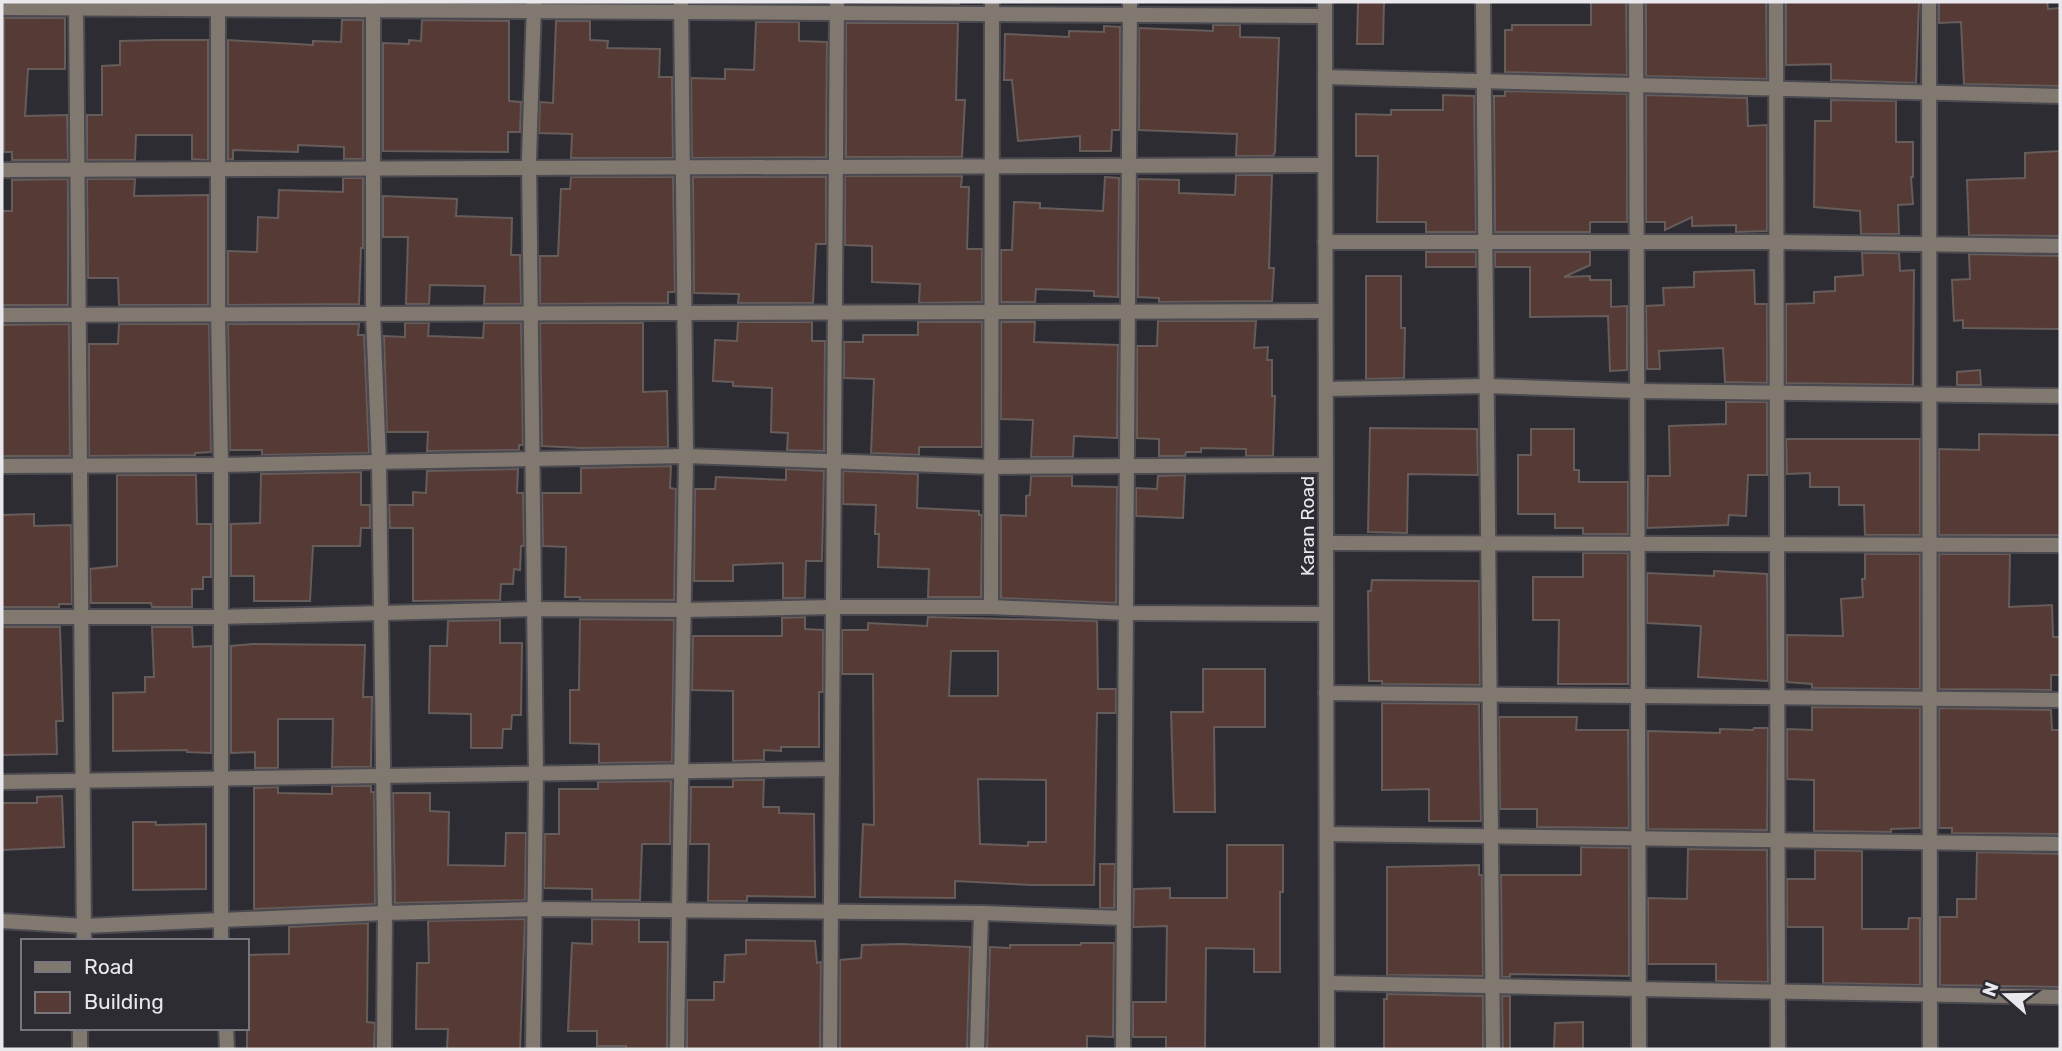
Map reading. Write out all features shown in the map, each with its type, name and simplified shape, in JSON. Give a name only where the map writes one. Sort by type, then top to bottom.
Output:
[{"type":"street","points":[[1483,2],[1493,1049]]},
{"type":"street","points":[[1636,2],[1639,1049]]},
{"type":"street","points":[[1776,2],[1778,1049]]},
{"type":"street","points":[[1929,2],[1930,1049]]},
{"type":"street","points":[[76,5],[84,933]]},
{"type":"street","points":[[2,8],[76,5],[1325,9]]},
{"type":"street","points":[[218,6],[221,939]]},
{"type":"street","points":[[373,6],[373,314],[379,462],[385,913],[384,1049]]},
{"type":"street","points":[[533,1049],[536,774],[530,169],[535,7]]},
{"type":"street","points":[[677,1049],[686,456],[681,7]]},
{"type":"street","points":[[830,1049],[837,8]]},
{"type":"street","points":[[991,607],[992,8]]},
{"type":"street","points":[[1123,1049],[1130,8]]},
{"type":"street","name":"Karan Road","points":[[1325,9],[1327,1049]]},
{"type":"street","points":[[1325,77],[2060,96]]},
{"type":"street","points":[[2,170],[1325,165]]},
{"type":"street","points":[[1325,242],[1777,242],[2060,246]]},
{"type":"street","points":[[2,314],[1325,311]]},
{"type":"street","points":[[1326,388],[1487,386],[1637,391],[2060,396]]},
{"type":"street","points":[[2,466],[221,465],[686,456],[992,467],[1326,464]]},
{"type":"street","points":[[1326,543],[2060,545]]},
{"type":"street","points":[[2,617],[221,617],[535,609],[833,607],[991,607],[1127,613],[1326,614]]},
{"type":"street","points":[[1326,693],[2060,701]]},
{"type":"street","points":[[2,782],[832,769]]},
{"type":"street","points":[[1326,834],[2060,844]]},
{"type":"street","points":[[2,922],[84,933],[219,920],[535,909],[981,913],[1124,918]]},
{"type":"street","points":[[977,1049],[981,913]]},
{"type":"street","points":[[1326,983],[2060,997]]},
{"type":"street","points":[[80,1030],[80,1049]]},
{"type":"street","points":[[226,1030],[227,1049]]},
{"type":"building","points":[[847,2],[959,2],[959,4]]},
{"type":"building","points":[[1358,2],[1384,2],[1383,44],[1357,44]]},
{"type":"building","points":[[1591,2],[1626,2],[1627,75],[1505,72],[1505,30],[1512,30],[1512,25],[1591,25]]},
{"type":"building","points":[[1646,2],[1766,2],[1767,79],[1646,76]]},
{"type":"building","points":[[1786,2],[1919,2],[1916,83],[1831,80],[1831,64],[1786,65]]},
{"type":"building","points":[[1939,2],[2047,2],[2048,9],[2060,8],[2060,86],[1964,84],[1961,22],[1939,23]]},
{"type":"building","points":[[4,18],[65,18],[65,69],[28,69],[25,116],[67,115],[68,160],[12,160],[12,152],[4,152]]},
{"type":"building","points":[[342,20],[363,20],[363,159],[344,159],[344,147],[298,145],[298,152],[233,150],[233,159],[228,160],[228,40],[313,45],[313,41],[341,42]]},
{"type":"building","points":[[422,20],[509,21],[509,101],[521,102],[520,132],[508,132],[508,152],[383,151],[383,43],[409,44],[409,40],[421,41]]},
{"type":"building","points":[[556,21],[590,21],[590,40],[608,41],[607,48],[660,49],[659,77],[672,77],[673,158],[571,158],[572,134],[539,133],[540,102],[553,103]]},
{"type":"building","points":[[756,22],[799,22],[799,41],[827,42],[826,157],[692,158],[691,78],[725,79],[725,69],[754,70]]},
{"type":"building","points":[[846,23],[958,23],[956,100],[965,100],[962,157],[846,157]]},
{"type":"building","points":[[1213,25],[1240,25],[1240,37],[1279,38],[1273,156],[1236,156],[1237,134],[1139,130],[1139,28],[1213,31]]},
{"type":"building","points":[[1104,26],[1120,27],[1120,130],[1112,130],[1111,151],[1080,151],[1080,136],[1018,141],[1012,80],[1004,80],[1005,34],[1069,37],[1069,31],[1104,32]]},
{"type":"building","points":[[208,40],[208,160],[192,159],[192,135],[136,135],[135,160],[87,160],[87,115],[102,115],[102,66],[120,65],[120,41]]},
{"type":"building","points":[[1505,91],[1627,94],[1627,222],[1590,222],[1590,232],[1495,232],[1494,96],[1505,96]]},
{"type":"building","points":[[1443,95],[1474,96],[1476,232],[1426,232],[1426,222],[1377,222],[1378,156],[1356,156],[1356,114],[1391,115],[1391,110],[1443,110]]},
{"type":"building","points":[[1646,95],[1747,98],[1748,126],[1767,125],[1767,231],[1736,232],[1736,225],[1692,226],[1692,217],[1665,230],[1665,222],[1646,222]]},
{"type":"building","points":[[1831,100],[1896,101],[1896,142],[1913,142],[1913,204],[1898,205],[1899,234],[1861,234],[1860,211],[1814,207],[1815,121],[1831,121]]},
{"type":"building","points":[[2060,151],[2060,236],[1969,235],[1967,180],[2025,178],[2025,153]]},
{"type":"building","points":[[1236,175],[1272,175],[1269,268],[1274,268],[1272,301],[1159,302],[1159,298],[1138,297],[1138,179],[1179,180],[1179,193],[1235,195]]},
{"type":"building","points":[[845,176],[962,176],[961,187],[969,187],[967,249],[982,249],[982,302],[919,303],[920,284],[872,282],[872,246],[845,245]]},
{"type":"building","points":[[571,177],[673,177],[675,292],[668,292],[668,303],[540,304],[540,256],[558,256],[561,189],[570,189]]},
{"type":"building","points":[[693,177],[826,177],[826,244],[816,244],[813,303],[738,303],[739,294],[694,293]]},
{"type":"building","points":[[1105,177],[1119,178],[1118,297],[1094,296],[1094,291],[1036,289],[1035,302],[1001,302],[1001,250],[1012,250],[1014,202],[1040,203],[1040,208],[1103,211]]},
{"type":"building","points":[[343,178],[363,178],[363,248],[359,304],[228,305],[228,251],[257,252],[258,217],[278,218],[279,190],[343,192]]},
{"type":"building","points":[[68,179],[68,305],[2,305],[2,211],[12,211],[12,180]]},
{"type":"building","points":[[87,179],[135,179],[134,196],[208,195],[208,305],[119,305],[118,278],[88,278]]},
{"type":"building","points":[[383,196],[457,199],[456,216],[512,218],[511,255],[520,255],[521,304],[484,304],[485,286],[430,285],[429,304],[406,304],[408,237],[383,237]]},
{"type":"building","points":[[1426,252],[1476,252],[1476,267],[1426,267]]},
{"type":"building","points":[[1495,252],[1590,252],[1590,265],[1564,277],[1590,276],[1590,280],[1611,280],[1611,307],[1627,306],[1627,370],[1610,371],[1608,316],[1530,317],[1530,267],[1495,267]]},
{"type":"building","points":[[1862,253],[1899,253],[1900,271],[1914,270],[1913,385],[1786,383],[1786,304],[1814,303],[1814,292],[1835,291],[1835,277],[1863,275]]},
{"type":"building","points":[[1969,254],[2060,256],[2060,329],[1963,328],[1963,320],[1954,321],[1952,280],[1970,279]]},
{"type":"building","points":[[1754,270],[1755,304],[1767,304],[1767,383],[1725,382],[1723,348],[1659,351],[1660,369],[1647,369],[1646,306],[1664,305],[1663,288],[1694,287],[1694,272]]},
{"type":"building","points":[[1366,276],[1401,276],[1401,328],[1405,328],[1404,378],[1366,379]]},
{"type":"building","points":[[1158,321],[1256,321],[1254,348],[1268,347],[1267,360],[1272,360],[1272,396],[1275,396],[1273,456],[1246,456],[1246,449],[1201,448],[1201,452],[1186,452],[1185,456],[1159,456],[1159,439],[1137,438],[1137,346],[1157,346]]},
{"type":"building","points":[[738,322],[812,322],[812,341],[825,341],[824,451],[787,450],[788,433],[771,432],[772,388],[733,386],[733,382],[713,381],[715,340],[737,341]]},
{"type":"building","points":[[918,322],[982,322],[982,447],[919,447],[919,455],[871,453],[874,379],[844,378],[844,342],[863,342],[863,335],[918,335]]},
{"type":"building","points":[[1001,322],[1035,322],[1034,342],[1118,345],[1117,438],[1074,436],[1073,457],[1031,457],[1033,420],[1001,419]]},
{"type":"building","points":[[405,323],[429,323],[428,336],[483,338],[484,323],[521,323],[523,445],[519,445],[519,450],[427,451],[428,432],[387,432],[384,336],[405,337]]},
{"type":"building","points":[[540,323],[643,323],[643,392],[667,391],[668,447],[542,446]]},
{"type":"building","points":[[69,324],[70,456],[2,456],[2,325]]},
{"type":"building","points":[[119,324],[209,324],[211,452],[195,455],[89,456],[89,344],[118,344]]},
{"type":"building","points":[[228,324],[359,324],[358,335],[364,335],[369,453],[262,455],[262,450],[230,450]]},
{"type":"building","points":[[1980,370],[1981,385],[1957,385],[1957,372]]},
{"type":"building","points":[[1726,402],[1767,402],[1767,475],[1748,475],[1746,516],[1729,515],[1728,525],[1647,528],[1648,476],[1670,476],[1669,426],[1726,424]]},
{"type":"building","points":[[1370,428],[1477,429],[1478,475],[1408,474],[1407,533],[1368,532]]},
{"type":"building","points":[[1531,429],[1574,429],[1574,470],[1579,470],[1579,482],[1628,482],[1628,534],[1583,534],[1583,528],[1555,528],[1555,514],[1518,514],[1518,455],[1531,455]]},
{"type":"building","points":[[1979,434],[2060,435],[2060,535],[1939,535],[1939,449],[1979,450]]},
{"type":"building","points":[[1786,439],[1920,439],[1920,535],[1865,535],[1864,505],[1839,505],[1839,487],[1810,487],[1810,473],[1787,474]]},
{"type":"building","points":[[671,466],[670,488],[676,489],[674,600],[580,600],[580,597],[565,597],[566,547],[543,546],[542,493],[581,493],[581,468]]},
{"type":"building","points":[[518,469],[517,493],[523,493],[524,546],[521,546],[520,570],[514,569],[513,584],[501,584],[500,600],[413,601],[413,528],[390,528],[389,505],[413,505],[413,492],[426,493],[427,471]]},
{"type":"building","points":[[786,469],[824,471],[822,561],[806,561],[805,598],[783,598],[783,563],[733,565],[733,581],[694,581],[695,489],[715,489],[716,477],[786,480]]},
{"type":"building","points":[[843,471],[918,474],[917,508],[979,511],[979,515],[982,515],[981,597],[928,597],[929,569],[878,567],[876,505],[843,504]]},
{"type":"building","points":[[361,472],[361,505],[370,505],[370,528],[361,528],[360,546],[313,546],[310,601],[254,601],[254,576],[231,576],[231,524],[260,523],[261,474]]},
{"type":"building","points":[[117,475],[196,475],[197,524],[211,524],[211,577],[203,577],[203,589],[192,589],[192,607],[152,607],[151,603],[91,603],[90,569],[117,566]]},
{"type":"building","points":[[1185,475],[1183,518],[1136,516],[1136,488],[1157,489],[1158,476]]},
{"type":"building","points":[[1031,476],[1072,476],[1072,486],[1117,487],[1116,603],[1001,598],[1001,515],[1026,516],[1026,496],[1030,495]]},
{"type":"building","points":[[34,514],[34,526],[71,525],[72,604],[59,604],[59,607],[2,607],[2,515]]},
{"type":"building","points":[[1583,553],[1628,553],[1628,684],[1558,684],[1559,620],[1533,620],[1533,577],[1583,577]]},
{"type":"building","points":[[1865,554],[1920,554],[1920,689],[1812,688],[1812,684],[1787,682],[1787,635],[1843,636],[1841,599],[1863,597]]},
{"type":"building","points":[[1939,554],[2010,554],[2009,607],[2052,605],[2053,637],[2060,637],[2060,675],[2051,675],[2051,690],[1939,689]]},
{"type":"building","points":[[1714,571],[1767,574],[1768,681],[1698,677],[1701,626],[1647,623],[1647,573],[1714,576]]},
{"type":"building","points":[[1372,580],[1479,581],[1480,685],[1382,684],[1382,681],[1369,681],[1368,591],[1371,591]]},
{"type":"building","points":[[805,617],[805,629],[823,630],[823,692],[819,692],[819,747],[781,747],[781,751],[764,750],[764,760],[733,761],[733,691],[692,690],[693,636],[782,636],[782,618]]},
{"type":"building","points":[[928,617],[1097,621],[1098,689],[1116,689],[1116,713],[1097,713],[1094,885],[955,881],[955,898],[860,897],[863,824],[874,825],[873,674],[842,674],[842,630],[868,630],[868,623],[927,626]],"holes":[[[951,651],[998,651],[998,696],[949,696]],[[978,779],[1046,780],[1046,842],[1028,842],[1028,846],[980,844]]]},
{"type":"building","points":[[580,619],[674,620],[672,762],[599,763],[599,744],[570,743],[570,690],[579,690]]},
{"type":"building","points":[[500,620],[500,643],[522,643],[521,715],[512,715],[511,729],[503,729],[502,748],[471,748],[471,714],[429,713],[430,646],[447,646],[448,621]]},
{"type":"building","points":[[2,627],[60,627],[63,721],[56,721],[57,754],[2,755]]},
{"type":"building","points":[[152,627],[192,627],[193,647],[211,646],[211,753],[187,750],[113,751],[113,693],[145,692],[145,677],[154,677]]},
{"type":"building","points":[[365,645],[363,697],[372,697],[371,767],[332,767],[333,719],[278,719],[278,768],[255,768],[255,752],[231,753],[231,646]]},
{"type":"building","points":[[1203,669],[1265,669],[1265,727],[1214,727],[1215,812],[1174,812],[1171,712],[1203,712]]},
{"type":"building","points":[[1382,703],[1479,704],[1481,821],[1429,821],[1429,789],[1382,790]]},
{"type":"building","points":[[1812,707],[1920,708],[1920,828],[1891,829],[1891,832],[1814,831],[1814,780],[1787,779],[1787,729],[1812,730]]},
{"type":"building","points":[[1939,708],[2051,710],[2052,730],[2060,730],[2060,834],[1952,833],[1952,828],[1939,828]]},
{"type":"building","points":[[1499,717],[1577,717],[1576,730],[1628,730],[1629,828],[1537,827],[1537,809],[1500,809]]},
{"type":"building","points":[[1768,728],[1767,830],[1648,829],[1648,731],[1720,733],[1720,729]]},
{"type":"building","points":[[733,780],[764,780],[763,807],[779,807],[779,813],[814,814],[815,897],[747,896],[747,901],[708,901],[709,844],[690,844],[691,787],[733,787]]},
{"type":"building","points":[[671,781],[670,844],[642,844],[640,900],[592,900],[592,889],[544,888],[545,834],[559,834],[559,789],[598,789],[598,782]]},
{"type":"building","points":[[332,786],[371,786],[371,792],[374,792],[375,904],[254,909],[254,788],[278,787],[278,793],[332,794]]},
{"type":"building","points":[[393,793],[430,793],[430,811],[449,812],[448,865],[505,866],[506,833],[526,833],[525,900],[395,903]]},
{"type":"building","points":[[62,796],[64,847],[2,850],[2,803],[37,803],[37,797]]},
{"type":"building","points":[[133,822],[156,822],[156,825],[206,824],[206,889],[133,890]]},
{"type":"building","points":[[1227,845],[1283,845],[1280,972],[1254,972],[1254,949],[1206,948],[1205,1048],[1166,1048],[1166,1037],[1133,1037],[1133,1002],[1166,1002],[1167,926],[1133,927],[1134,889],[1170,888],[1170,898],[1227,898]]},
{"type":"building","points":[[1581,847],[1629,848],[1629,976],[1510,974],[1510,977],[1502,977],[1501,875],[1581,875]]},
{"type":"building","points":[[1688,849],[1767,850],[1768,982],[1716,981],[1716,964],[1648,964],[1648,898],[1687,899]]},
{"type":"building","points":[[1815,850],[1862,851],[1862,929],[1908,929],[1909,918],[1920,918],[1920,985],[1823,983],[1823,927],[1787,927],[1787,879],[1815,879]]},
{"type":"building","points":[[1977,852],[2060,854],[2060,987],[1940,985],[1940,917],[1957,917],[1957,899],[1976,899]]},
{"type":"building","points":[[1100,864],[1115,864],[1114,908],[1100,908]]},
{"type":"building","points":[[1479,865],[1479,875],[1482,875],[1483,976],[1387,975],[1387,867]]},
{"type":"building","points":[[525,919],[520,1049],[447,1049],[448,1029],[416,1029],[417,963],[429,963],[428,921]]},
{"type":"building","points":[[592,919],[639,920],[639,942],[668,942],[667,1049],[597,1046],[597,1031],[568,1031],[572,943],[592,944]]},
{"type":"building","points":[[368,923],[367,1022],[375,1023],[374,1049],[247,1049],[248,955],[289,954],[289,927]]},
{"type":"building","points":[[746,940],[815,941],[817,963],[821,962],[820,1049],[687,1049],[687,1000],[714,1000],[714,982],[724,982],[725,955],[746,954]]},
{"type":"building","points":[[1114,943],[1113,1037],[1087,1036],[1087,1049],[987,1049],[990,947]]},
{"type":"building","points":[[862,945],[970,947],[967,1049],[840,1049],[840,960],[861,958]]},
{"type":"building","points":[[1387,994],[1483,996],[1483,1049],[1384,1049],[1384,999],[1387,999]]},
{"type":"building","points":[[1502,996],[1510,996],[1510,1049],[1503,1049]]},
{"type":"building","points":[[1583,1022],[1583,1049],[1554,1049],[1555,1023]]}]
